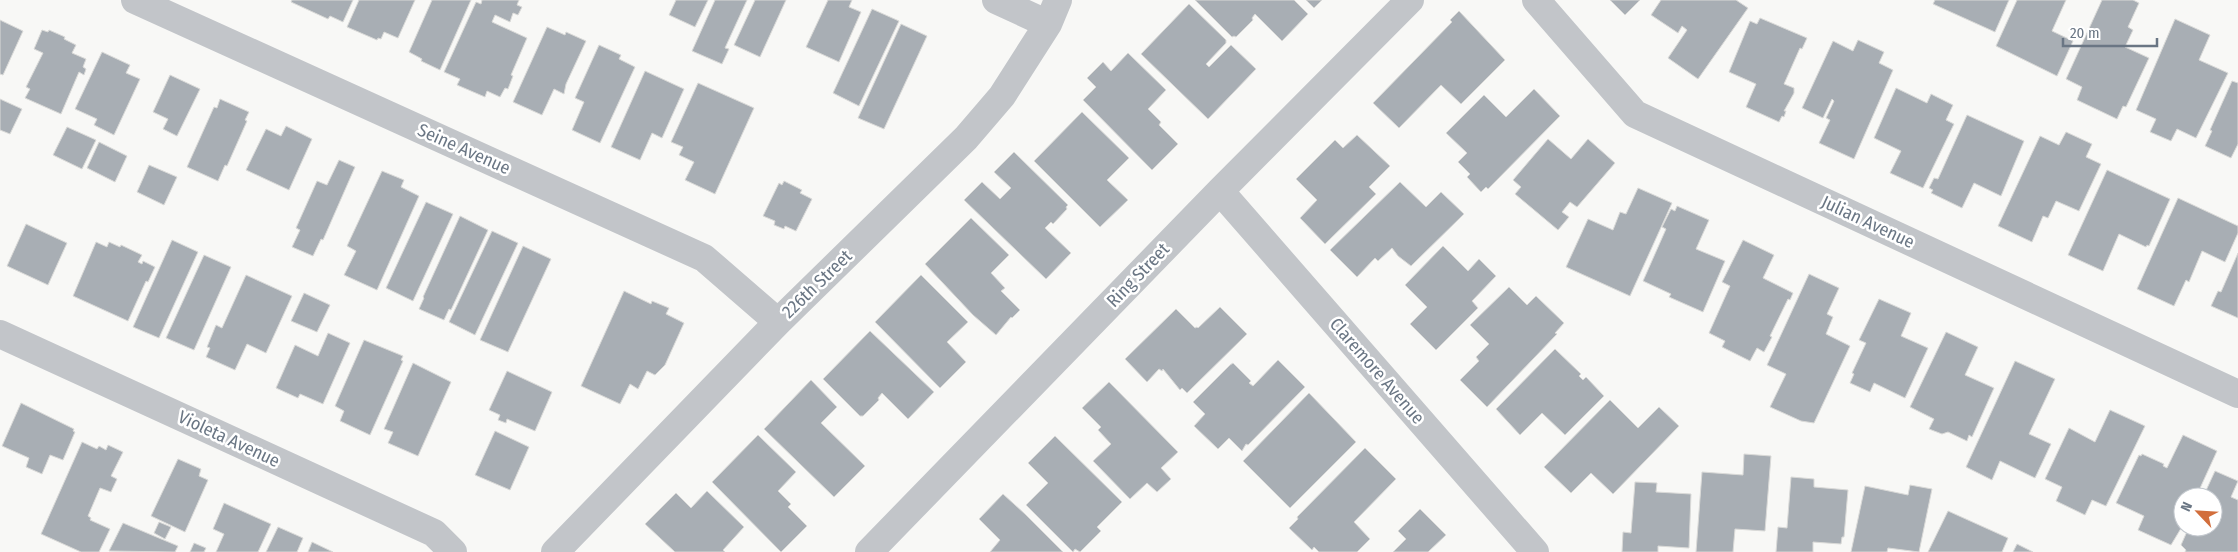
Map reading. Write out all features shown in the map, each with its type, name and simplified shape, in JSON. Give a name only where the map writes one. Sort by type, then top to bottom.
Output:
[{"type":"street","name":"Seine Avenue","points":[[135,0],[704,258],[778,322]]},
{"type":"street","points":[[996,0],[1053,12]]},
{"type":"street","name":"Ring Street","points":[[869,552],[1220,191],[1410,0]]},
{"type":"street","name":"Julian Avenue","points":[[1536,0],[1635,114],[2238,394]]},
{"type":"street","name":"226th Street","points":[[555,552],[778,322],[966,138],[1002,96],[1053,12]]},
{"type":"street","name":"Claremore Avenue","points":[[1220,191],[1535,552]]},
{"type":"street","name":"Violeta Avenue","points":[[0,334],[434,533],[453,552]]},
{"type":"building","points":[[292,0],[353,0],[343,22],[330,16],[328,19],[291,2]]},
{"type":"building","points":[[359,0],[415,0],[398,38],[384,32],[381,39],[378,38],[377,40],[347,27]]},
{"type":"building","points":[[432,0],[471,0],[440,70],[421,61],[422,59],[409,52]]},
{"type":"building","points":[[482,0],[519,0],[517,5],[522,7],[518,15],[513,13],[510,22],[495,15],[492,22],[527,38],[511,75],[513,76],[508,89],[505,88],[500,97],[487,91],[485,97],[457,85],[460,79],[444,72],[476,2],[481,4]]},
{"type":"building","points":[[676,0],[708,0],[695,27],[669,15]]},
{"type":"building","points":[[715,0],[747,0],[725,48],[729,49],[722,64],[692,51]]},
{"type":"building","points":[[755,0],[786,0],[760,57],[734,45]]},
{"type":"building","points":[[828,0],[852,0],[849,7],[861,12],[839,62],[806,47]]},
{"type":"building","points":[[1195,0],[1294,0],[1308,14],[1282,41],[1255,14],[1252,18],[1253,20],[1236,37],[1232,37]]},
{"type":"building","points":[[1306,0],[1322,0],[1314,8]]},
{"type":"building","points":[[1610,0],[1640,0],[1625,15]]},
{"type":"building","points":[[1661,0],[1736,0],[1748,8],[1698,79],[1668,58],[1687,30],[1682,26],[1678,33],[1651,15]]},
{"type":"building","points":[[1935,0],[2009,0],[1995,32],[1933,4]]},
{"type":"building","points":[[2017,0],[2066,0],[2052,31],[2073,41],[2057,76],[1996,46]]},
{"type":"building","points":[[2102,0],[2133,0],[2139,3],[2128,27],[2133,30],[2125,47],[2149,58],[2126,107],[2123,106],[2117,119],[2077,100],[2082,87],[2066,79]]},
{"type":"building","points":[[1189,4],[1226,40],[1226,43],[1206,64],[1209,67],[1231,45],[1256,69],[1208,119],[1141,54]]},
{"type":"building","points":[[872,9],[899,21],[859,106],[833,93]]},
{"type":"building","points":[[1459,11],[1505,60],[1461,104],[1441,85],[1399,128],[1373,103],[1452,22],[1450,20]]},
{"type":"building","points":[[1760,18],[1807,38],[1802,49],[1800,48],[1784,84],[1794,88],[1794,93],[1784,111],[1786,111],[1784,117],[1782,116],[1779,122],[1746,107],[1756,84],[1729,72],[1750,21],[1757,24]]},
{"type":"building","points":[[2175,19],[2210,35],[2199,60],[2228,73],[2196,138],[2177,129],[2171,141],[2150,132],[2156,119],[2136,110]]},
{"type":"building","points":[[0,20],[23,31],[3,75],[0,74]]},
{"type":"building","points":[[901,24],[927,36],[884,129],[858,118]]},
{"type":"building","points":[[547,27],[565,35],[566,32],[586,41],[566,84],[564,94],[554,89],[542,115],[513,102]]},
{"type":"building","points":[[42,30],[48,32],[49,30],[65,37],[64,39],[76,45],[72,53],[86,59],[83,67],[86,69],[84,75],[79,72],[61,114],[25,98],[30,89],[26,87],[43,53],[34,49]]},
{"type":"building","points":[[1858,40],[1884,52],[1879,63],[1893,70],[1854,159],[1819,143],[1830,120],[1826,118],[1834,101],[1832,99],[1823,118],[1802,108],[1833,41],[1853,51]]},
{"type":"building","points":[[599,45],[621,55],[619,59],[635,67],[600,143],[572,130],[584,102],[575,98]]},
{"type":"building","points":[[102,52],[130,65],[126,73],[140,79],[114,135],[94,125],[97,119],[75,109]]},
{"type":"building","points":[[1128,53],[1166,90],[1148,109],[1161,122],[1159,125],[1178,144],[1152,170],[1083,100],[1096,87],[1087,78],[1103,62],[1111,71]]},
{"type":"building","points":[[645,71],[684,89],[662,138],[652,133],[640,160],[611,147]]},
{"type":"building","points":[[170,75],[200,89],[177,136],[163,129],[168,119],[153,112]]},
{"type":"building","points":[[2232,81],[2238,83],[2238,144],[2231,158],[2205,146],[2212,131],[2210,130]]},
{"type":"building","points":[[698,83],[754,108],[715,194],[685,180],[694,162],[679,155],[683,147],[671,142]]},
{"type":"building","points":[[1896,88],[1927,103],[1931,94],[1953,105],[1946,120],[1954,124],[1923,188],[1890,173],[1901,151],[1874,138]]},
{"type":"building","points":[[1534,89],[1560,116],[1488,189],[1486,187],[1481,192],[1467,177],[1470,174],[1458,162],[1467,153],[1446,133],[1484,95],[1506,117]]},
{"type":"building","points":[[0,99],[22,109],[10,134],[0,130]]},
{"type":"building","points":[[220,99],[249,112],[245,120],[247,121],[227,166],[225,165],[218,181],[187,167],[214,107],[217,108]]},
{"type":"building","points":[[1082,112],[1129,158],[1107,180],[1128,200],[1100,227],[1034,161]]},
{"type":"building","points":[[1967,115],[2024,141],[2001,196],[1974,183],[1962,208],[1931,193],[1933,190],[1929,188],[1934,178],[1938,179]]},
{"type":"building","points":[[286,126],[312,139],[289,190],[246,170],[266,129],[281,136]]},
{"type":"building","points":[[67,127],[96,140],[82,169],[53,155]]},
{"type":"building","points":[[2066,132],[2092,144],[2086,157],[2101,164],[2079,211],[2056,201],[2048,218],[2043,216],[2032,242],[1998,226],[2040,136],[2059,145]]},
{"type":"building","points":[[1357,135],[1390,166],[1369,187],[1376,194],[1325,244],[1300,218],[1317,200],[1296,179],[1335,140],[1343,148]]},
{"type":"building","points":[[1548,139],[1571,159],[1588,139],[1615,163],[1577,207],[1570,202],[1562,212],[1569,217],[1558,230],[1515,194],[1521,187],[1513,180]]},
{"type":"building","points":[[99,142],[127,156],[115,182],[87,168]]},
{"type":"building","points":[[1014,152],[1068,205],[1067,209],[1053,224],[1051,222],[1045,228],[1071,253],[1046,279],[964,200],[982,182],[1000,199],[1011,188],[994,172]]},
{"type":"building","points":[[339,160],[355,167],[323,240],[321,239],[313,256],[292,247],[300,230],[296,228],[317,181],[327,185]]},
{"type":"building","points":[[149,165],[177,177],[164,205],[137,192]]},
{"type":"building","points":[[2107,170],[2170,199],[2149,246],[2147,245],[2146,247],[2119,234],[2103,271],[2068,255]]},
{"type":"building","points":[[382,171],[404,180],[401,187],[419,196],[377,290],[344,275],[356,251],[347,246]]},
{"type":"building","points":[[784,181],[802,190],[800,193],[812,199],[796,231],[785,226],[784,229],[774,225],[775,221],[763,216],[779,183],[782,185]]},
{"type":"building","points":[[1400,182],[1426,207],[1441,192],[1464,214],[1411,266],[1398,256],[1392,248],[1378,261],[1375,258],[1357,277],[1330,250]]},
{"type":"building","points":[[1638,188],[1672,203],[1630,296],[1566,267],[1588,219],[1613,230],[1620,212],[1626,214]]},
{"type":"building","points":[[2178,198],[2238,226],[2238,233],[2225,262],[2202,251],[2189,282],[2186,280],[2174,306],[2137,289]]},
{"type":"building","points":[[426,202],[453,214],[413,301],[386,288]]},
{"type":"building","points":[[1677,206],[1709,220],[1696,249],[1725,261],[1703,312],[1669,297],[1671,294],[1643,281],[1666,229],[1662,227],[1671,209],[1675,211]]},
{"type":"building","points":[[460,216],[488,230],[451,310],[449,309],[444,320],[419,309]]},
{"type":"building","points":[[971,218],[1009,255],[991,273],[1005,288],[1001,291],[1020,310],[1011,317],[996,335],[973,315],[925,264]]},
{"type":"building","points":[[26,224],[67,243],[48,285],[7,266]]},
{"type":"building","points":[[492,231],[518,243],[475,335],[449,322]]},
{"type":"building","points":[[172,240],[198,252],[159,338],[133,327]]},
{"type":"building","points":[[1743,240],[1774,255],[1763,278],[1793,293],[1790,300],[1788,299],[1764,352],[1757,348],[1750,361],[1722,347],[1725,341],[1709,333],[1730,286],[1722,282]]},
{"type":"building","points":[[96,242],[107,247],[109,242],[120,247],[121,245],[142,255],[138,262],[142,264],[143,261],[155,267],[148,282],[146,281],[128,321],[73,296]]},
{"type":"building","points":[[523,246],[551,259],[508,352],[480,340]]},
{"type":"building","points":[[1443,246],[1468,271],[1479,259],[1496,276],[1472,301],[1478,308],[1436,350],[1410,324],[1427,307],[1405,285]]},
{"type":"building","points":[[2238,253],[2238,318],[2211,306],[2218,291],[2221,292]]},
{"type":"building","points":[[204,255],[231,267],[194,350],[166,338]]},
{"type":"building","points":[[1809,274],[1839,288],[1827,314],[1833,317],[1826,334],[1850,346],[1814,423],[1801,421],[1770,407],[1786,374],[1767,365]]},
{"type":"building","points":[[246,275],[292,296],[266,353],[247,344],[235,370],[206,357],[210,348],[207,347],[216,325],[222,328]]},
{"type":"building","points":[[921,275],[968,322],[947,342],[966,362],[940,388],[875,322]]},
{"type":"building","points":[[1509,287],[1527,305],[1536,296],[1564,323],[1555,333],[1557,334],[1487,407],[1460,380],[1479,361],[1476,357],[1489,344],[1470,325]]},
{"type":"building","points":[[624,291],[651,304],[652,301],[669,308],[666,314],[684,323],[665,365],[655,375],[647,371],[638,389],[630,384],[620,404],[581,386]]},
{"type":"building","points":[[304,293],[330,305],[317,332],[291,321]]},
{"type":"building","points":[[1879,299],[1911,313],[1901,336],[1928,348],[1905,398],[1874,383],[1870,392],[1850,383],[1854,374],[1852,373],[1866,343],[1859,340]]},
{"type":"building","points":[[1220,307],[1247,334],[1187,393],[1182,388],[1180,390],[1163,369],[1162,371],[1159,369],[1147,382],[1125,359],[1176,309],[1195,328],[1198,328]]},
{"type":"building","points":[[870,331],[934,392],[908,419],[882,393],[878,398],[879,400],[863,416],[860,416],[823,379]]},
{"type":"building","points":[[1946,332],[1978,347],[1965,375],[1994,388],[1972,437],[1969,435],[1967,441],[1948,432],[1942,434],[1929,429],[1934,419],[1910,407]]},
{"type":"building","points":[[328,333],[350,343],[323,404],[300,394],[298,398],[276,388],[295,345],[318,356]]},
{"type":"building","points":[[364,340],[403,356],[401,360],[403,361],[370,435],[340,421],[344,411],[335,406]]},
{"type":"building","points":[[1555,349],[1581,374],[1579,376],[1583,380],[1586,377],[1604,396],[1565,435],[1542,413],[1520,435],[1496,409]]},
{"type":"building","points":[[1278,360],[1305,387],[1248,445],[1246,444],[1242,451],[1229,438],[1218,449],[1194,426],[1205,414],[1193,402],[1233,363],[1251,381],[1249,383],[1253,386]]},
{"type":"building","points":[[2015,361],[2055,379],[2029,434],[2051,444],[2035,478],[2000,461],[1992,480],[1966,467]]},
{"type":"building","points":[[413,363],[451,382],[418,456],[388,443],[393,432],[384,429]]},
{"type":"building","points":[[507,371],[552,392],[535,431],[507,419],[506,423],[498,420],[500,415],[489,410]]},
{"type":"building","points":[[811,380],[837,407],[821,423],[865,466],[834,497],[764,429]]},
{"type":"building","points":[[1109,382],[1178,452],[1161,468],[1171,479],[1157,492],[1147,483],[1130,499],[1093,461],[1111,444],[1098,430],[1101,427],[1082,408]]},
{"type":"building","points":[[1309,393],[1356,442],[1290,508],[1243,461]]},
{"type":"building","points":[[1610,400],[1638,428],[1659,407],[1679,426],[1613,494],[1591,473],[1571,493],[1544,467]]},
{"type":"building","points":[[21,403],[74,429],[73,431],[75,432],[63,460],[50,455],[42,474],[26,467],[29,458],[2,446]]},
{"type":"building","points":[[2110,410],[2145,426],[2106,506],[2092,500],[2085,515],[2056,501],[2062,487],[2045,479],[2069,428],[2095,442]]},
{"type":"building","points":[[495,431],[529,447],[510,490],[475,475]]},
{"type":"building","points":[[758,435],[796,472],[778,491],[791,504],[788,507],[807,526],[781,552],[712,482]]},
{"type":"building","points":[[2183,435],[2217,451],[2201,487],[2173,487],[2173,537],[2176,537],[2171,545],[2138,530],[2144,516],[2116,503],[2139,455],[2141,456],[2142,454],[2164,464],[2163,466],[2167,468]]},
{"type":"building","points":[[1055,436],[1122,502],[1097,527],[1101,531],[1080,552],[1075,549],[1073,552],[1026,505],[1048,483],[1028,463]]},
{"type":"building","points":[[82,442],[97,449],[99,446],[106,450],[108,445],[123,452],[111,476],[117,479],[111,492],[100,488],[88,516],[91,518],[90,520],[110,529],[99,552],[81,552],[41,534]]},
{"type":"building","points":[[1365,448],[1396,479],[1354,522],[1370,539],[1357,552],[1319,552],[1314,547],[1312,550],[1289,528],[1298,519],[1297,517]]},
{"type":"building","points":[[1744,454],[1771,456],[1765,531],[1735,529],[1733,552],[1696,552],[1702,472],[1743,475]]},
{"type":"building","points":[[178,459],[201,469],[199,476],[208,480],[185,532],[151,516]]},
{"type":"building","points":[[2215,471],[2238,481],[2231,497],[2238,500],[2238,552],[2185,552],[2186,550],[2181,545],[2185,537],[2223,537],[2223,487],[2208,487]]},
{"type":"building","points":[[1791,477],[1814,479],[1814,487],[1848,490],[1844,537],[1842,537],[1841,544],[1813,542],[1813,552],[1776,552],[1778,527],[1787,528]]},
{"type":"building","points":[[1635,482],[1657,483],[1656,492],[1691,494],[1689,548],[1658,546],[1658,552],[1622,552],[1623,532],[1631,533]]},
{"type":"building","points":[[1910,485],[1932,489],[1919,552],[1888,548],[1887,552],[1851,552],[1865,486],[1908,495]]},
{"type":"building","points":[[707,491],[744,527],[723,550],[725,552],[675,552],[645,524],[676,493],[691,508]]},
{"type":"building","points":[[1003,494],[1063,552],[990,552],[1000,540],[979,519]]},
{"type":"building","points":[[224,503],[271,524],[258,552],[216,552],[224,534],[213,529]]},
{"type":"building","points":[[1420,509],[1446,535],[1428,552],[1393,552],[1406,539],[1398,531]]},
{"type":"building","points":[[1948,511],[2008,538],[2002,552],[1928,552]]},
{"type":"building","points":[[159,522],[171,527],[165,539],[154,533]]},
{"type":"building","points":[[123,523],[178,546],[175,552],[109,551]]},
{"type":"building","points":[[278,527],[303,538],[297,552],[266,552]]},
{"type":"building","points":[[312,542],[333,552],[308,552]]},
{"type":"building","points":[[194,543],[206,548],[204,552],[190,552]]},
{"type":"building","points":[[2017,544],[2033,552],[2013,552]]}]
